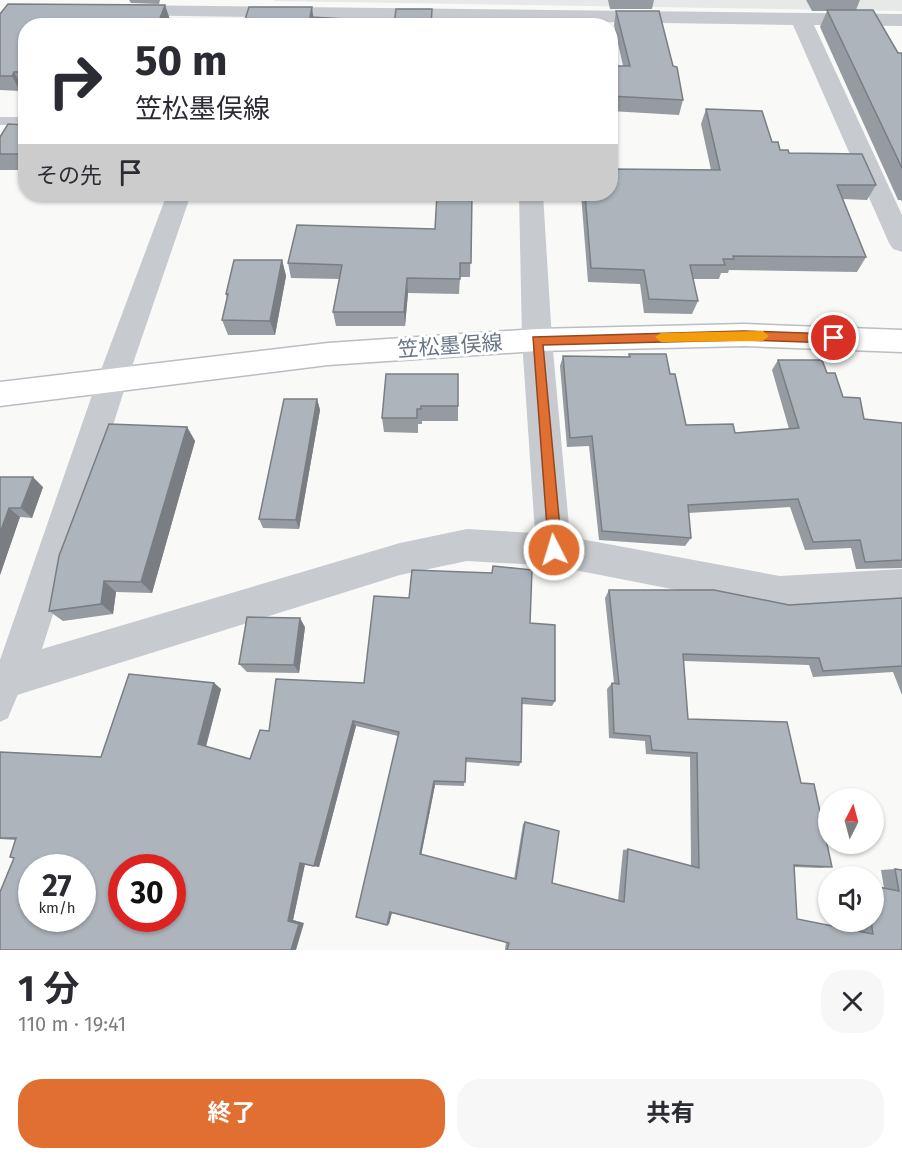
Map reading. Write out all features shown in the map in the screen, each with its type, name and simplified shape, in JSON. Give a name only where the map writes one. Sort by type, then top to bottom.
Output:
[{"type":"main road","name":"笠松墨俣線","points":[[0,394],[113,378],[328,354],[537,340],[744,335],[902,341]]},
{"type":"street","points":[[105,10],[453,18]]},
{"type":"street","points":[[618,19],[800,17],[902,20]]},
{"type":"street","points":[[800,17],[902,243]]},
{"type":"street","points":[[5,689],[176,201]]},
{"type":"street","points":[[531,201],[537,340],[554,550]]},
{"type":"street","points":[[5,689],[400,559],[467,545],[554,550],[780,593],[902,585]]},
{"type":"lane","points":[[0,121],[18,121]]},
{"type":"shaded area","points":[[273,0],[902,0],[902,11],[275,1]]},
{"type":"building","points":[[8,4],[165,5],[160,18],[18,18],[18,72],[14,72],[12,76],[0,76],[0,14]]},
{"type":"building","points":[[249,7],[312,7],[310,17],[328,18],[246,18]]},
{"type":"building","points":[[396,9],[432,9],[431,18],[395,18]]},
{"type":"building","points":[[827,10],[873,10],[898,53],[902,53],[902,168]]},
{"type":"building","points":[[616,11],[659,11],[673,66],[677,67],[683,100],[618,96],[618,66],[630,66]]},
{"type":"building","points":[[706,109],[762,111],[772,142],[778,142],[780,150],[788,150],[789,153],[862,154],[876,185],[837,185],[866,257],[733,256],[734,259],[723,259],[725,265],[690,265],[698,301],[649,299],[644,270],[591,268],[586,201],[618,201],[618,169],[720,170]]},
{"type":"building","points":[[8,124],[18,125],[18,154],[0,154],[0,137]]},
{"type":"building","points":[[437,201],[472,201],[471,263],[460,263],[460,279],[407,278],[404,312],[333,312],[342,265],[288,263],[297,225],[435,229]]},
{"type":"building","points":[[234,260],[282,260],[270,321],[222,320]]},
{"type":"building","points":[[629,354],[666,354],[670,374],[675,374],[686,425],[733,424],[735,433],[799,428],[778,360],[822,360],[827,373],[835,373],[843,397],[860,398],[864,419],[902,423],[902,560],[865,562],[860,540],[813,542],[798,499],[688,505],[691,538],[602,531],[592,436],[570,438],[563,356],[630,357]]},
{"type":"building","points":[[386,374],[458,374],[458,406],[421,406],[421,409],[417,409],[417,418],[382,418]]},
{"type":"building","points":[[284,399],[317,399],[296,520],[259,519]]},
{"type":"building","points":[[109,424],[187,427],[141,582],[104,581],[101,604],[49,611],[59,556]]},
{"type":"building","points":[[0,477],[33,477],[21,508],[9,508],[0,533]]},
{"type":"building","points":[[493,566],[532,570],[530,623],[555,625],[555,701],[522,698],[521,762],[466,758],[465,782],[434,781],[420,854],[516,879],[525,822],[559,831],[552,883],[624,902],[628,849],[699,868],[697,753],[652,750],[650,736],[614,733],[612,683],[619,684],[609,590],[714,590],[789,605],[902,598],[902,666],[823,671],[819,658],[683,654],[688,719],[787,722],[801,783],[814,784],[818,802],[818,854],[829,854],[832,866],[794,865],[797,919],[818,923],[818,932],[873,934],[873,932],[884,932],[884,888],[899,891],[895,869],[902,870],[902,950],[507,950],[509,943],[390,912],[387,925],[356,917],[399,732],[353,721],[314,866],[300,863],[288,921],[299,924],[291,950],[0,950],[0,892],[14,858],[10,857],[16,838],[0,838],[0,752],[101,757],[129,674],[214,683],[198,744],[250,759],[260,730],[269,731],[276,679],[364,683],[374,596],[409,598],[412,570],[492,573]]},
{"type":"building","points":[[247,617],[300,618],[294,665],[239,664]]},
{"type":"slow traffic","points":[[661,337],[763,336]]},
{"type":"route","points":[[554,550],[537,340],[744,335],[834,338]]}]
